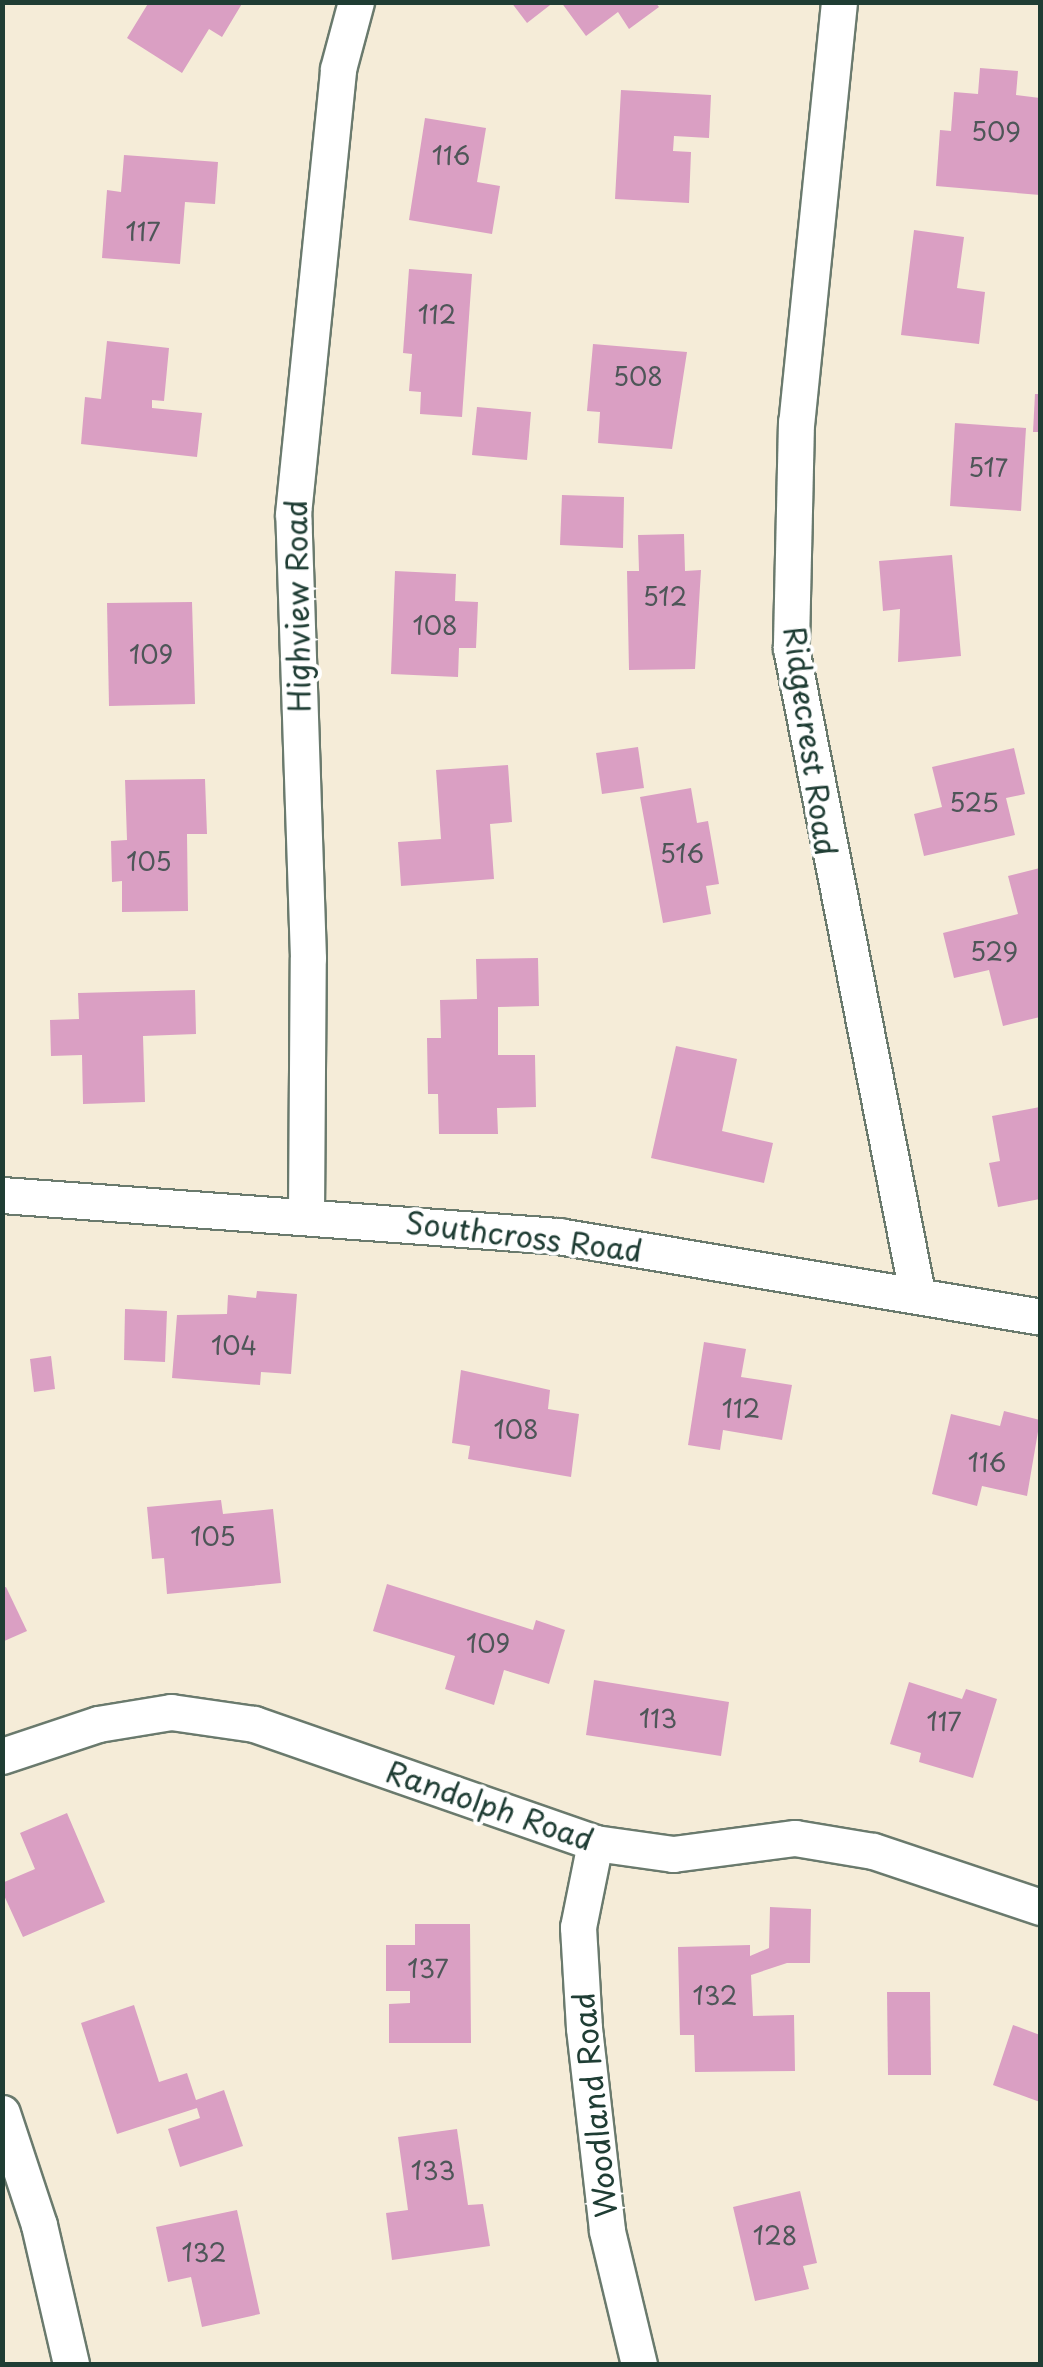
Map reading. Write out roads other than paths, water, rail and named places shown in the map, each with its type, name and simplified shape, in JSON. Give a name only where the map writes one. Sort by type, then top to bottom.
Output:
[{"type":"street","name":"Highview Road","points":[[306,1213],[308,958],[293,514],[338,69],[356,2]]},
{"type":"street","name":"Ridgecrest Road","points":[[839,2],[796,422],[791,648],[917,1293]]},
{"type":"street","name":"Southcross Road","points":[[2,1195],[306,1213],[558,1236],[1040,1316]]},
{"type":"street","name":"Randolph Road","points":[[2,1756],[98,1724],[171,1712],[254,1724],[595,1843],[672,1854],[795,1838],[872,1851],[1040,1907]]},
{"type":"street","name":"Woodland Road","points":[[595,1843],[578,1926],[590,2099],[608,2231],[639,2364]]},
{"type":"street","points":[[2,2113],[39,2225],[70,2364]]}]
